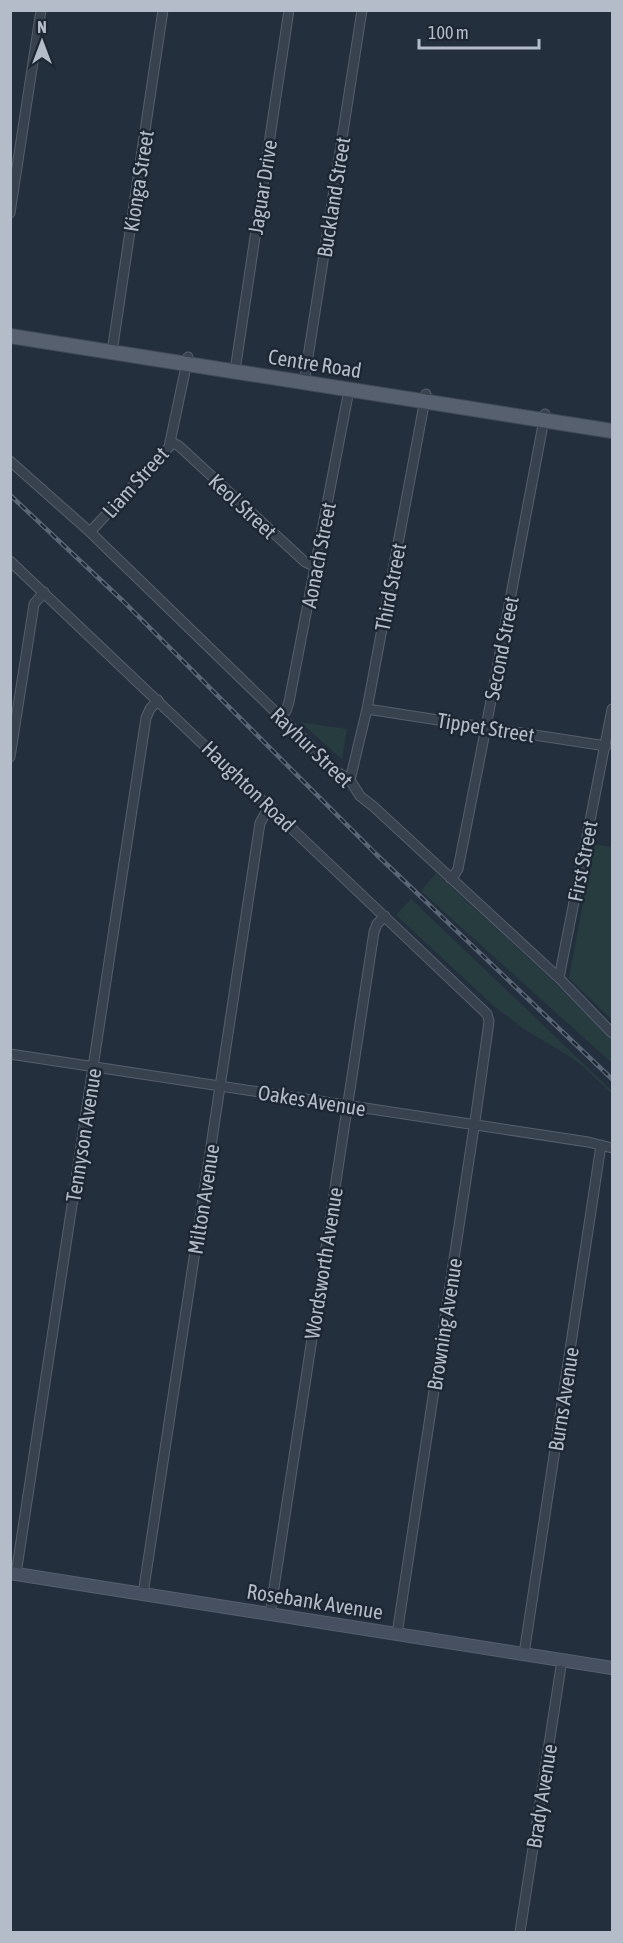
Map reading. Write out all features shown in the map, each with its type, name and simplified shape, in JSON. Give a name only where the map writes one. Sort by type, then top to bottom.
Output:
[{"type":"main road","name":"Centre Road","points":[[10,329],[112,349]]},
{"type":"main road","name":"Centre Road","points":[[10,336],[112,349],[305,379],[544,417],[612,431]]},
{"type":"main road","name":"Centre Road","points":[[187,361],[236,364],[350,390],[425,398]]},
{"type":"main road","name":"Centre Road","points":[[544,417],[612,424]]},
{"type":"street","points":[[10,213],[41,10]]},
{"type":"street","name":"Kionga Street","points":[[112,349],[163,10]]},
{"type":"street","name":"Jaguar Drive","points":[[236,364],[289,10]]},
{"type":"street","name":"Buckland Street","points":[[305,379],[362,10]]},
{"type":"street","name":"Liam Street","points":[[90,532],[169,447],[187,361]]},
{"type":"street","name":"Aonach Street","points":[[280,717],[286,711],[289,702],[350,390]]},
{"type":"street","name":"Third Street","points":[[350,780],[367,709],[425,398]]},
{"type":"street","name":"Second Street","points":[[450,878],[458,869],[544,417]]},
{"type":"street","name":"Keol Street","points":[[171,442],[179,446],[305,562],[316,567]]},
{"type":"street","name":"Rayhur Street","points":[[10,461],[90,532],[324,759],[326,764],[350,780],[360,796],[558,978],[612,1033]]},
{"type":"street","name":"Haughton Road","points":[[10,561],[487,1014]]},
{"type":"street","points":[[10,757],[34,604],[44,592]]},
{"type":"street","name":"Tennyson Avenue","points":[[13,1574],[146,718],[158,700]]},
{"type":"street","name":"Tippet Street","points":[[367,709],[606,746]]},
{"type":"street","name":"First Street","points":[[558,978],[612,709]]},
{"type":"street","name":"Milton Avenue","points":[[143,1594],[260,823],[271,807]]},
{"type":"street","name":"Wordsworth Avenue","points":[[270,1614],[374,932],[377,924],[385,916]]},
{"type":"street","name":"Browning Avenue","points":[[397,1634],[488,1029],[487,1014]]},
{"type":"street","name":"Oakes Avenue","points":[[10,1054],[612,1148]]},
{"type":"street","name":"Burns Avenue","points":[[524,1654],[601,1145]]},
{"type":"street","name":"Rosebank Avenue","points":[[13,1574],[612,1668]]},
{"type":"street","name":"Brady Avenue","points":[[520,1932],[562,1660]]},
{"type":"green space","points":[[300,722],[347,729],[342,759]]},
{"type":"green space","points":[[594,844],[612,847],[612,1020],[569,978]]},
{"type":"green space","points":[[436,873],[549,977],[612,1039],[612,1063],[421,891]]},
{"type":"green space","points":[[411,899],[612,1091],[612,1094],[569,1056],[527,1031],[495,1007],[396,915]]},
{"type":"railway","points":[[10,495],[123,601],[376,854],[612,1079]]}]
